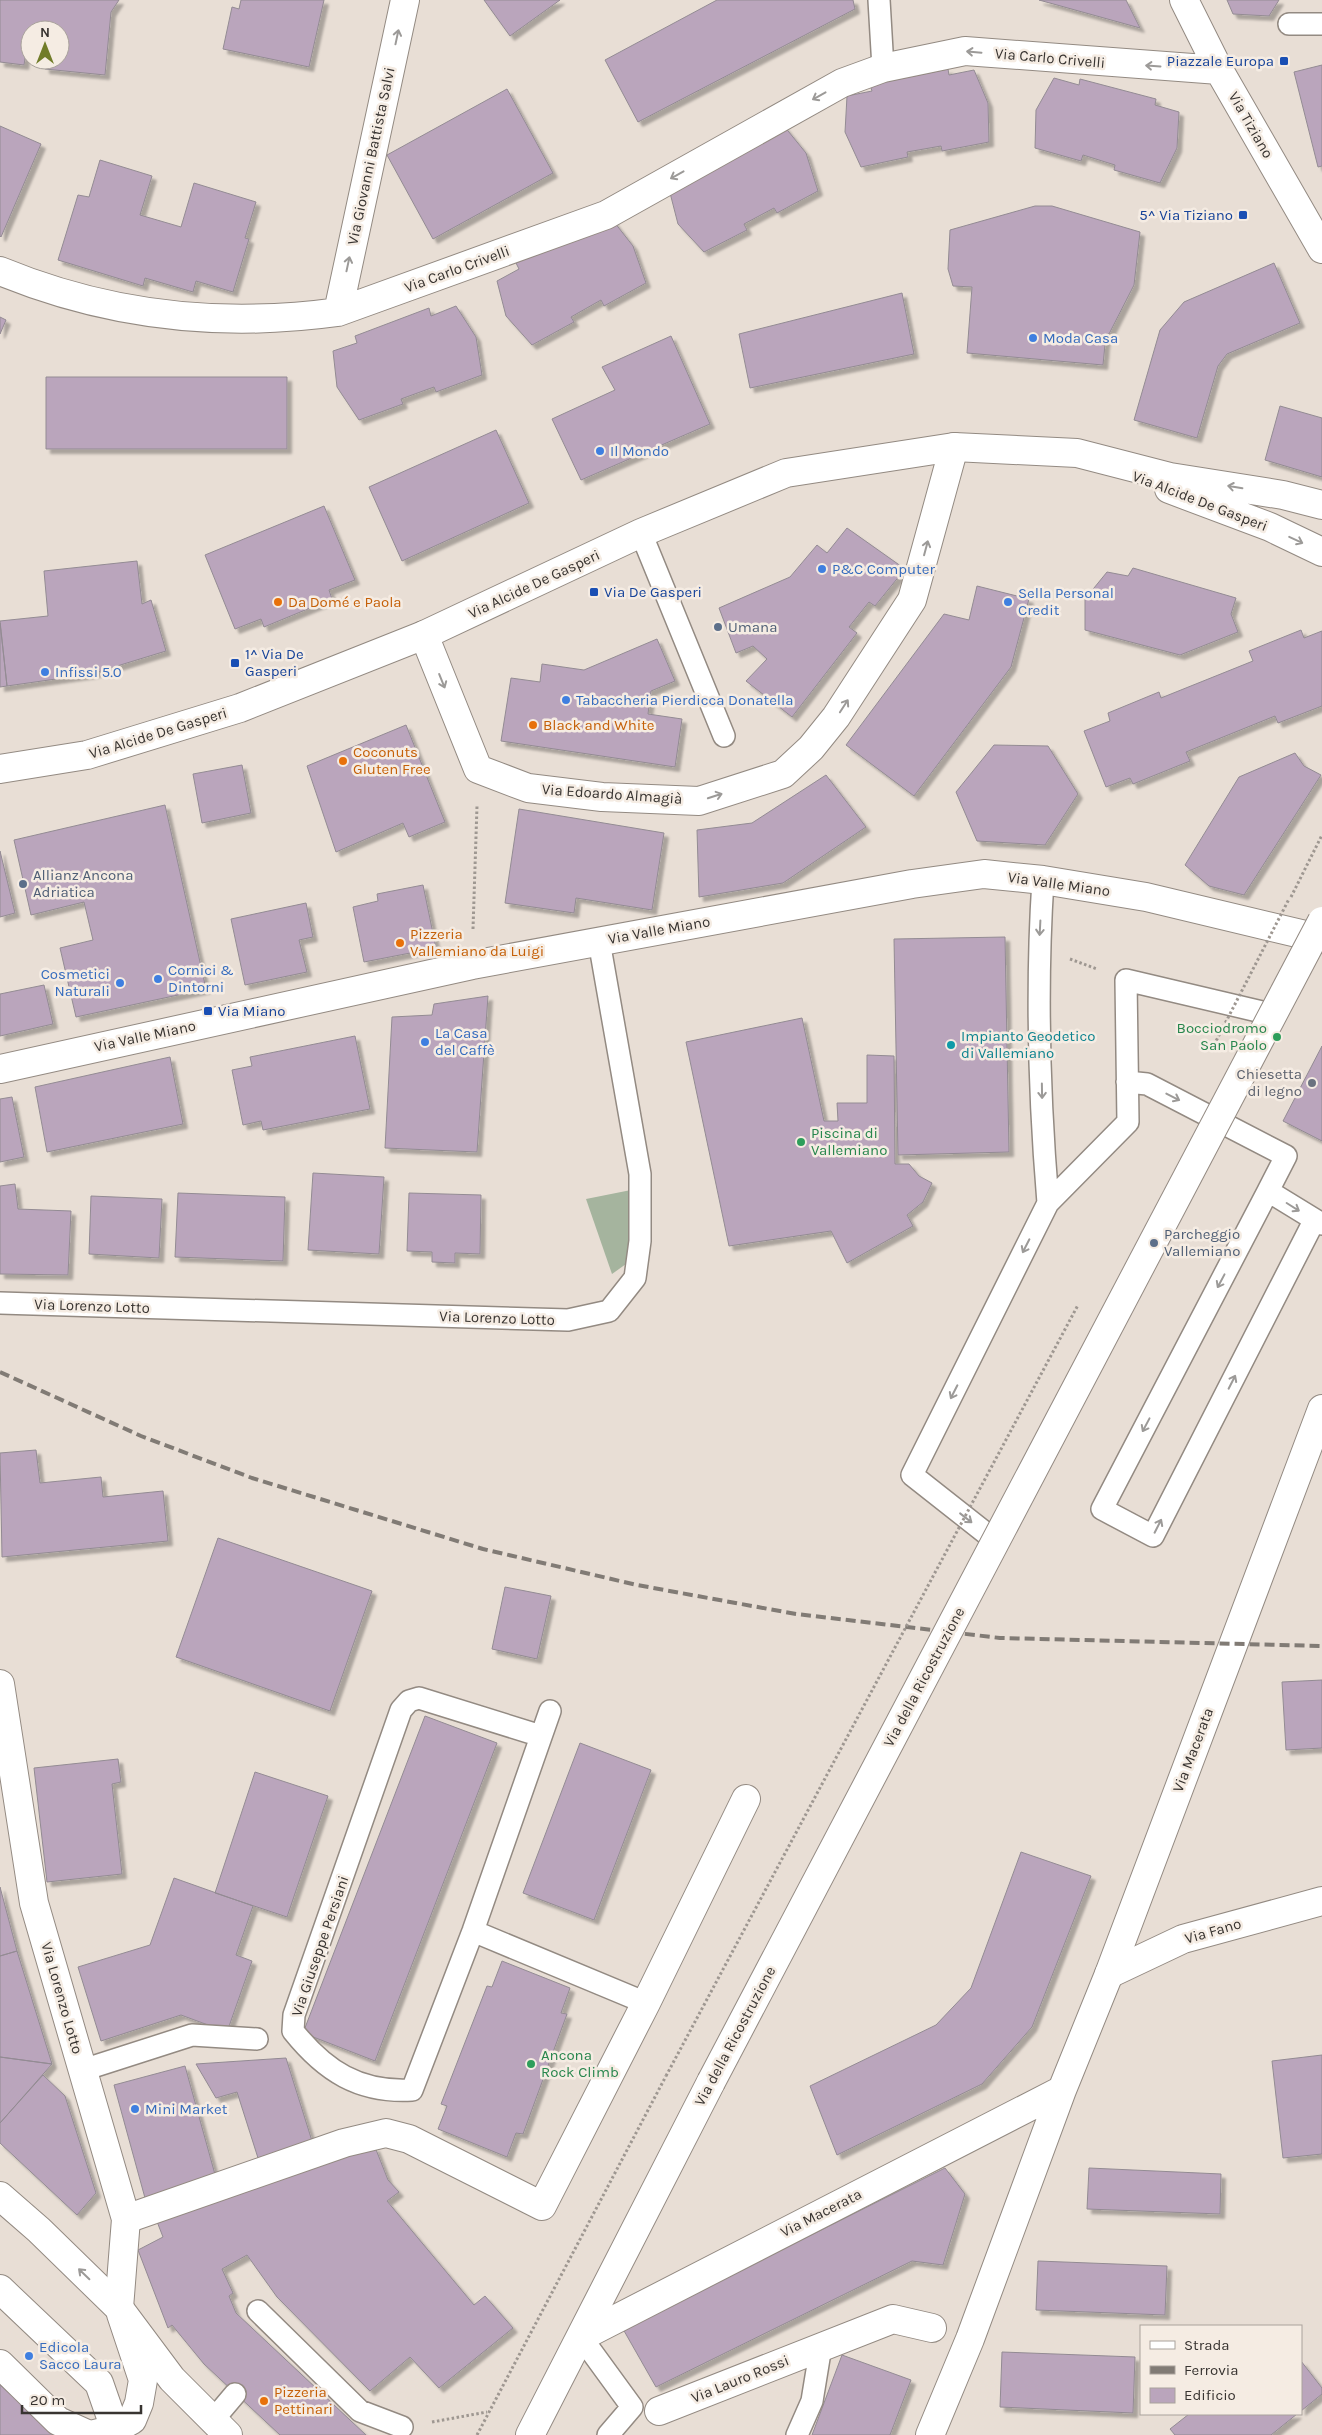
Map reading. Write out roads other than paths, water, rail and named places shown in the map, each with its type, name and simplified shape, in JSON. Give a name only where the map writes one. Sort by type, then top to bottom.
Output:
[{"type":"street","name":"Via Giovanni Battista Salvi","points":[[338,312],[405,0]]},
{"type":"street","name":"Via Tiziano","points":[[1184,0],[1219,70],[1322,249]]},
{"type":"street","name":"Via Carlo Crivelli","points":[[0,271],[78,299],[172,316],[244,320],[291,318],[338,312],[606,215],[842,83],[883,68],[965,51],[1219,70]]},
{"type":"street","name":"Via Alcide De Gasperi","points":[[0,769],[87,755],[231,710],[424,635],[642,533],[786,473],[954,447],[1077,453],[1170,477],[1283,495],[1322,505]]},
{"type":"street","name":"Via Edoardo Almagià","points":[[424,635],[478,769],[528,788],[602,797],[699,801],[783,774],[811,748],[836,718],[912,600],[954,447]]},
{"type":"street","name":"Via Alcide De Gasperi","points":[[1077,453],[1270,528],[1322,552]]},
{"type":"street","name":"Via Valle Miano","points":[[0,1069],[472,965],[599,940],[912,884],[984,874],[1043,880],[1146,898],[1322,939]]},
{"type":"street","name":"Via della Ricostruzione","points":[[530,2435],[711,2082],[1322,921]]},
{"type":"street","name":"Via Macerata","points":[[930,2435],[970,2338],[1062,2090],[1109,1974],[1322,1409]]},
{"type":"street","name":"Via Lorenzo Lotto","points":[[0,1684],[34,1903],[126,2219],[119,2308]]},
{"type":"street","points":[[126,2219],[344,2143],[386,2133],[409,2139],[542,2206],[646,2003],[746,1799]]},
{"type":"street","name":"Via Fano","points":[[1109,1974],[1183,1939],[1322,1901]]},
{"type":"street","name":"Via Macerata","points":[[581,2336],[1062,2090]]},
{"type":"street","points":[[0,2196],[39,2230],[119,2308],[172,2379],[221,2428]]},
{"type":"street","points":[[0,2289],[99,2383],[98,2433]]},
{"type":"street","points":[[0,2364],[58,2421],[98,2433],[132,2420],[139,2403],[143,2380],[119,2308]]},
{"type":"street","name":"Via Lauro Rossi","points":[[659,2411],[892,2319],[932,2328]]},
{"type":"lane","points":[[879,0],[883,68]]},
{"type":"lane","points":[[1289,24],[1322,24]]},
{"type":"lane","points":[[642,533],[724,736]]},
{"type":"lane","points":[[1043,880],[1039,947],[1044,1154],[1048,1203]]},
{"type":"lane","name":"Via Lorenzo Lotto","points":[[0,1303],[568,1320],[609,1311],[635,1278],[640,1241],[640,1174],[599,940]]},
{"type":"lane","points":[[1217,1120],[997,1542],[912,1475],[1048,1203],[1128,1122],[1126,980],[1262,1012]]},
{"type":"lane","points":[[1127,1082],[1148,1084],[1286,1156],[1102,1509],[1153,1536],[1318,1222],[1268,1191]]},
{"type":"lane","name":"Via Giuseppe Persiani","points":[[541,1736],[419,1698],[409,1701],[401,1710],[294,2015],[293,2031],[309,2050],[338,2074],[372,2089],[389,2092],[412,2090],[473,1931],[550,1711]]},
{"type":"lane","points":[[473,1931],[646,2003]]},
{"type":"lane","points":[[83,2070],[192,2035],[257,2039]]},
{"type":"lane","points":[[258,2311],[279,2342],[360,2411],[402,2427]]},
{"type":"lane","points":[[581,2336],[632,2407],[608,2435]]},
{"type":"lane","points":[[797,2435],[812,2401],[821,2346]]},
{"type":"lane","points":[[221,2428],[234,2394]]},
{"type":"railway","points":[[0,1372],[141,1436],[252,1478],[483,1549],[637,1585],[796,1614],[1000,1638],[1322,1646]]},
{"type":"place","name":"Piazzale Europa","points":[[1284,61]]},
{"type":"place","name":"5^ Via Tiziano","points":[[1243,215]]},
{"type":"place","name":"Moda Casa","points":[[1033,338]]},
{"type":"place","name":"Il Mondo","points":[[600,451]]},
{"type":"place","name":"P&C Computer","points":[[822,569]]},
{"type":"place","name":"Via De Gasperi","points":[[594,592]]},
{"type":"place","name":"Da Domé e Paola","points":[[278,602]]},
{"type":"place","name":"Sella Personal Credit","points":[[1008,602]]},
{"type":"place","name":"Umana","points":[[718,627]]},
{"type":"place","name":"1^ Via De Gasperi","points":[[235,663]]},
{"type":"place","name":"Infissi 5.0","points":[[45,672]]},
{"type":"place","name":"Tabaccheria Pierdicca Donatella","points":[[566,700]]},
{"type":"place","name":"Black and White","points":[[533,725]]},
{"type":"place","name":"Coconuts Gluten Free","points":[[343,761]]},
{"type":"place","name":"Allianz Ancona Adriatica","points":[[23,884]]},
{"type":"place","name":"Pizzeria Vallemiano da Luigi","points":[[400,943]]},
{"type":"place","name":"Cornici & Dintorni","points":[[158,979]]},
{"type":"place","name":"Cosmetici Naturali","points":[[120,983]]},
{"type":"place","name":"Via Miano","points":[[208,1011]]},
{"type":"place","name":"Bocciodromo San Paolo","points":[[1277,1037]]},
{"type":"place","name":"La Casa del Caffè","points":[[425,1042]]},
{"type":"place","name":"Impianto Geodetico di Vallemiano","points":[[951,1045]]},
{"type":"place","name":"Chiesetta di legno","points":[[1312,1083]]},
{"type":"place","name":"Piscina di Vallemiano","points":[[801,1142]]},
{"type":"place","name":"Parcheggio Vallemiano","points":[[1154,1243]]},
{"type":"place","name":"Ancona Rock Climb","points":[[531,2064]]},
{"type":"place","name":"Mini Market","points":[[135,2109]]},
{"type":"place","name":"Edicola Sacco Laura","points":[[29,2356]]},
{"type":"place","name":"Pizzeria Pettinari","points":[[264,2401]]}]
